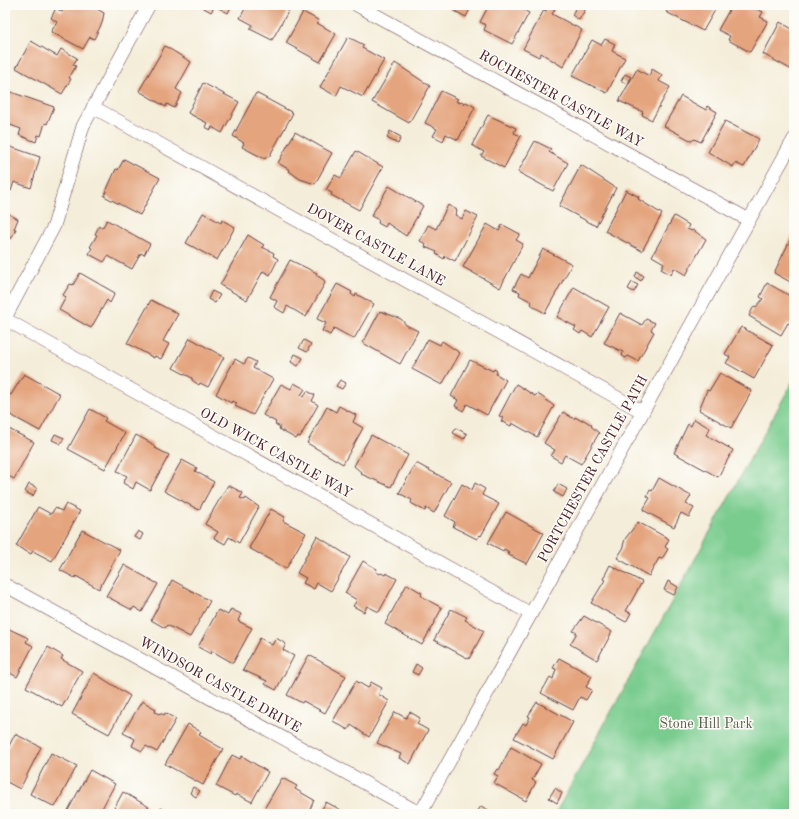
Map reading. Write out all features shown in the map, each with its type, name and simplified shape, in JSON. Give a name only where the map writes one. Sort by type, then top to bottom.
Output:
[{"type":"street","points":[[5,319],[54,226],[83,126],[149,5]]},
{"type":"street","name":"ROCHESTER CASTLE WAY","points":[[357,5],[749,220]]},
{"type":"street","name":"DOVER CASTLE LANE","points":[[93,107],[643,412]]},
{"type":"street","name":"PORTCHESTER CASTLE PATH","points":[[420,814],[794,139]]},
{"type":"street","name":"OLD WICK CASTLE WAY","points":[[5,319],[531,614]]},
{"type":"street","name":"WINDSOR CASTLE DRIVE","points":[[5,585],[420,814]]},
{"type":"green space","name":"Stone Hill Park","points":[[794,379],[794,814],[555,814]]},
{"type":"building","points":[[66,5],[90,5],[104,13],[102,23],[94,39],[90,37],[83,49],[51,32],[57,22],[51,18],[56,8],[62,12]]},
{"type":"building","points":[[203,5],[232,5],[228,13],[215,6],[211,12],[202,7]]},
{"type":"building","points":[[247,5],[282,5],[289,10],[272,40],[250,29],[253,25],[240,18]]},
{"type":"building","points":[[453,5],[472,5],[466,17],[451,9]]},
{"type":"building","points":[[489,5],[515,5],[529,13],[512,44],[484,30],[486,25],[480,22]]},
{"type":"building","points":[[577,5],[585,10],[579,20],[572,15]]},
{"type":"building","points":[[670,5],[718,5],[703,31],[666,12]]},
{"type":"building","points":[[732,5],[747,5],[755,8],[763,12],[760,17],[768,21],[750,52],[728,40],[730,36],[718,30]]},
{"type":"building","points":[[549,6],[555,9],[552,14],[582,30],[563,67],[541,53],[539,57],[523,49],[544,10],[546,11]]},
{"type":"building","points":[[303,12],[318,20],[317,23],[336,34],[320,62],[286,43]]},
{"type":"building","points":[[780,22],[794,30],[794,71],[763,54]]},
{"type":"building","points":[[348,37],[364,45],[362,48],[384,60],[363,97],[341,86],[336,96],[320,87]]},
{"type":"building","points":[[605,39],[615,44],[612,51],[625,58],[607,93],[572,76],[592,40],[601,45]]},
{"type":"building","points":[[31,41],[57,56],[61,49],[77,58],[73,65],[76,66],[69,78],[71,79],[62,94],[16,68]]},
{"type":"building","points":[[165,46],[191,62],[176,89],[182,93],[174,108],[167,104],[166,107],[139,91]]},
{"type":"building","points":[[395,63],[430,86],[409,123],[372,102]]},
{"type":"building","points":[[637,69],[649,76],[652,69],[662,75],[659,81],[670,87],[652,120],[642,115],[643,112],[619,101]]},
{"type":"building","points":[[625,74],[631,77],[628,84],[621,81]]},
{"type":"building","points":[[203,83],[239,102],[222,133],[212,127],[211,130],[205,127],[207,123],[188,113]]},
{"type":"building","points":[[5,90],[54,107],[47,124],[45,123],[41,136],[38,135],[36,142],[19,135],[21,129],[5,123]]},
{"type":"building","points":[[441,91],[458,99],[456,101],[460,103],[465,104],[466,102],[475,107],[458,140],[446,134],[443,141],[433,136],[437,129],[425,123]]},
{"type":"building","points":[[256,93],[293,113],[269,157],[267,156],[265,159],[242,147],[244,143],[233,136]]},
{"type":"building","points":[[681,96],[706,110],[707,106],[717,112],[701,142],[694,139],[692,141],[664,126]]},
{"type":"building","points":[[488,115],[516,128],[514,133],[521,136],[504,168],[481,156],[484,152],[472,145]]},
{"type":"building","points":[[725,121],[759,139],[744,167],[735,163],[733,167],[708,152]]},
{"type":"building","points":[[390,131],[401,137],[398,144],[387,138]]},
{"type":"building","points":[[295,132],[332,153],[315,184],[300,179],[289,171],[290,170],[278,163]]},
{"type":"building","points":[[535,141],[551,149],[549,152],[568,163],[553,191],[518,172]]},
{"type":"building","points":[[5,145],[40,157],[31,188],[14,182],[11,191],[5,189]]},
{"type":"building","points":[[356,151],[383,167],[359,210],[331,195],[332,193],[326,190],[335,175],[341,178]]},
{"type":"building","points":[[124,159],[160,178],[140,215],[104,196],[116,169],[118,170]]},
{"type":"building","points":[[581,165],[616,188],[596,226],[559,206]]},
{"type":"building","points":[[389,186],[423,206],[406,236],[387,223],[385,227],[378,223],[379,220],[371,216]]},
{"type":"building","points":[[626,190],[639,197],[638,199],[662,214],[642,251],[605,231]]},
{"type":"building","points":[[448,205],[457,210],[455,215],[462,219],[466,211],[478,217],[455,261],[445,256],[444,259],[436,254],[437,252],[425,247],[426,244],[420,241],[428,225],[436,229]]},
{"type":"building","points":[[5,212],[18,219],[14,229],[16,229],[11,239],[8,237],[5,244]]},
{"type":"building","points":[[203,213],[221,223],[222,220],[235,227],[217,260],[186,243]]},
{"type":"building","points":[[674,216],[689,225],[687,229],[693,230],[706,239],[686,275],[674,268],[671,275],[661,269],[664,263],[652,256]]},
{"type":"building","points":[[107,220],[150,244],[144,255],[141,253],[132,269],[108,256],[104,262],[89,254],[92,248],[90,247],[97,235],[95,234],[99,226],[102,228]]},
{"type":"building","points":[[487,224],[499,231],[502,225],[520,234],[516,240],[523,244],[500,288],[463,267]]},
{"type":"building","points":[[248,235],[264,245],[262,247],[274,253],[273,256],[278,259],[270,275],[263,271],[247,300],[220,285]]},
{"type":"building","points":[[792,236],[794,237],[794,284],[774,273]]},
{"type":"building","points":[[543,249],[572,264],[545,313],[531,304],[532,302],[519,295],[520,292],[513,289],[521,274],[528,278]]},
{"type":"building","points":[[290,260],[317,273],[316,275],[324,280],[325,283],[306,317],[287,306],[284,313],[274,307],[277,301],[270,297]]},
{"type":"building","points":[[637,272],[644,276],[641,281],[635,277]]},
{"type":"building","points":[[80,273],[115,293],[110,303],[107,300],[91,328],[59,310],[66,297],[63,295],[70,284],[73,285]]},
{"type":"building","points":[[632,282],[638,285],[634,292],[628,289]]},
{"type":"building","points":[[767,283],[794,298],[794,327],[788,323],[781,335],[749,316],[754,306],[756,307],[763,299],[760,297]]},
{"type":"building","points":[[337,284],[352,292],[351,294],[355,297],[356,294],[374,304],[354,339],[334,328],[330,335],[322,331],[326,323],[317,319]]},
{"type":"building","points":[[574,287],[609,307],[592,337],[582,331],[580,334],[574,330],[576,327],[557,317]]},
{"type":"building","points":[[212,291],[220,295],[215,303],[208,299]]},
{"type":"building","points":[[151,300],[178,314],[163,341],[169,344],[161,359],[155,356],[154,358],[127,343]]},
{"type":"building","points":[[380,311],[401,319],[406,325],[418,331],[400,364],[363,343]]},
{"type":"building","points":[[620,313],[642,325],[646,319],[655,323],[651,330],[654,332],[638,361],[628,356],[626,358],[622,356],[623,352],[604,343]]},
{"type":"building","points":[[741,327],[773,345],[754,379],[726,363],[730,357],[725,354]]},
{"type":"building","points":[[190,338],[224,357],[208,387],[200,383],[199,385],[192,380],[192,378],[173,368]]},
{"type":"building","points":[[428,339],[440,345],[442,341],[460,353],[442,385],[412,369]]},
{"type":"building","points":[[304,340],[311,344],[307,352],[299,348]]},
{"type":"building","points":[[295,354],[303,358],[298,366],[291,362]]},
{"type":"building","points":[[248,358],[256,362],[253,368],[273,379],[253,415],[235,406],[237,403],[232,401],[231,403],[216,394],[235,359],[244,364]]},
{"type":"building","points":[[470,360],[493,371],[494,369],[497,371],[496,374],[506,380],[487,415],[467,404],[463,411],[455,406],[458,400],[451,396]]},
{"type":"building","points":[[720,373],[752,391],[731,428],[699,410],[707,390],[709,391]]},
{"type":"building","points":[[24,374],[60,394],[40,431],[5,412],[5,401],[9,394],[11,395]]},
{"type":"building","points":[[340,380],[346,383],[342,389],[336,386]]},
{"type":"building","points":[[294,383],[305,389],[301,395],[304,397],[307,391],[315,395],[312,401],[318,405],[300,437],[298,436],[296,439],[279,429],[280,427],[275,424],[276,422],[263,415],[281,384],[291,389]]},
{"type":"building","points":[[516,384],[535,396],[537,394],[541,396],[554,406],[537,437],[512,423],[511,426],[501,421],[503,418],[499,416]]},
{"type":"building","points":[[339,406],[356,415],[353,422],[363,428],[343,464],[307,443],[327,407],[336,412]]},
{"type":"building","points":[[90,409],[106,418],[104,421],[125,433],[105,469],[68,449]]},
{"type":"building","points":[[563,412],[574,419],[575,417],[582,421],[582,419],[592,425],[591,426],[599,433],[581,464],[565,455],[561,462],[551,456],[555,450],[544,443]]},
{"type":"building","points":[[694,419],[710,428],[706,435],[733,450],[718,477],[674,453],[688,424],[691,426]]},
{"type":"building","points":[[5,427],[34,442],[14,479],[5,474]]},
{"type":"building","points":[[456,428],[467,434],[464,439],[453,433]]},
{"type":"building","points":[[55,434],[64,438],[61,444],[52,440]]},
{"type":"building","points":[[136,435],[151,443],[155,448],[169,455],[150,490],[136,482],[133,489],[123,483],[127,476],[117,471]]},
{"type":"building","points":[[371,435],[408,455],[391,487],[361,474],[362,473],[354,466]]},
{"type":"building","points":[[182,460],[197,468],[195,471],[214,482],[199,510],[164,491]]},
{"type":"building","points":[[416,463],[451,482],[434,513],[426,508],[425,511],[411,503],[412,500],[399,493]]},
{"type":"building","points":[[659,478],[691,496],[686,504],[694,508],[689,517],[681,513],[674,527],[643,510],[650,498],[647,496],[650,490],[652,491]]},
{"type":"building","points":[[475,483],[485,489],[482,495],[499,504],[481,536],[480,535],[477,539],[453,527],[455,522],[445,516],[462,484],[472,490]]},
{"type":"building","points":[[29,484],[37,488],[33,496],[25,492]]},
{"type":"building","points":[[558,484],[567,489],[563,497],[554,492]]},
{"type":"building","points":[[228,485],[243,493],[240,498],[245,500],[246,498],[259,507],[239,543],[229,537],[225,544],[214,538],[218,532],[205,524]]},
{"type":"building","points":[[66,504],[80,511],[52,561],[33,551],[31,554],[16,546],[38,507],[51,514],[55,508],[62,511]]},
{"type":"building","points":[[271,509],[285,517],[283,521],[306,533],[286,569],[249,548]]},
{"type":"building","points":[[506,512],[544,533],[527,564],[507,554],[509,552],[504,549],[503,551],[488,543]]},
{"type":"building","points":[[638,522],[669,539],[665,547],[668,549],[662,559],[659,558],[649,576],[617,558],[624,547],[625,539]]},
{"type":"building","points":[[82,530],[120,550],[99,589],[76,576],[75,578],[60,570]]},
{"type":"building","points":[[138,531],[143,534],[140,540],[134,537]]},
{"type":"building","points":[[317,536],[350,557],[331,591],[317,583],[314,589],[303,583],[306,578],[297,573]]},
{"type":"building","points":[[363,561],[377,569],[376,572],[385,575],[386,573],[397,579],[379,612],[367,606],[364,612],[353,606],[357,600],[345,593]]},
{"type":"building","points":[[124,565],[158,584],[142,612],[134,607],[132,610],[106,596]]},
{"type":"building","points":[[610,565],[642,582],[626,611],[631,613],[626,622],[591,603],[605,580],[603,579]]},
{"type":"building","points":[[172,580],[210,601],[190,637],[167,625],[165,628],[151,620]]},
{"type":"building","points":[[668,581],[678,587],[674,595],[664,590]]},
{"type":"building","points":[[407,584],[422,593],[421,595],[424,598],[442,608],[422,645],[385,624]]},
{"type":"building","points":[[231,609],[241,614],[238,621],[252,628],[233,663],[212,651],[211,654],[198,647],[218,610],[228,615]]},
{"type":"building","points":[[451,609],[467,617],[465,620],[484,631],[469,659],[434,640]]},
{"type":"building","points":[[584,616],[612,632],[597,660],[570,644],[577,633],[573,631]]},
{"type":"building","points":[[5,627],[28,638],[26,642],[33,646],[17,677],[5,670]]},
{"type":"building","points":[[260,638],[272,645],[276,638],[286,644],[283,650],[294,656],[276,690],[265,684],[267,681],[243,670]]},
{"type":"building","points":[[48,647],[63,656],[61,659],[82,671],[62,707],[26,687]]},
{"type":"building","points":[[309,655],[346,676],[325,713],[303,701],[302,703],[287,695]]},
{"type":"building","points":[[559,658],[592,676],[586,687],[592,690],[586,700],[580,697],[573,710],[541,693],[550,677],[553,679],[556,669],[553,668]]},
{"type":"building","points":[[416,664],[422,668],[418,675],[412,672]]},
{"type":"building","points":[[94,673],[130,696],[109,734],[72,714]]},
{"type":"building","points":[[356,681],[368,688],[371,682],[382,688],[378,694],[389,701],[369,737],[351,725],[348,730],[333,721]]},
{"type":"building","points":[[142,701],[156,709],[155,712],[164,715],[165,713],[176,719],[157,752],[146,746],[142,751],[132,746],[135,739],[123,733]]},
{"type":"building","points":[[537,702],[573,722],[553,759],[514,738],[523,723],[526,725],[530,717],[528,716]]},
{"type":"building","points":[[395,712],[406,718],[410,712],[420,718],[417,724],[428,730],[410,764],[399,758],[401,754],[377,743]]},
{"type":"building","points":[[188,724],[201,732],[199,735],[223,749],[203,785],[165,764]]},
{"type":"building","points":[[15,734],[41,747],[20,789],[5,781],[5,754]]},
{"type":"building","points":[[511,747],[541,764],[532,780],[536,782],[526,801],[494,783],[498,776],[494,774],[497,769],[499,770]]},
{"type":"building","points":[[51,753],[77,766],[55,807],[30,794]]},
{"type":"building","points":[[232,755],[240,759],[242,756],[268,772],[252,802],[236,794],[235,796],[216,786]]},
{"type":"building","points":[[90,770],[115,784],[99,814],[66,814]]},
{"type":"building","points":[[282,778],[297,786],[295,789],[314,800],[308,814],[274,814],[264,809]]},
{"type":"building","points":[[193,787],[200,791],[196,797],[190,793]]},
{"type":"building","points":[[555,788],[562,793],[557,803],[549,798]]},
{"type":"building","points":[[123,792],[149,807],[145,814],[111,814]]},
{"type":"building","points":[[326,802],[341,810],[339,814],[319,814]]},
{"type":"building","points":[[481,806],[495,814],[476,814]]},
{"type":"building","points":[[161,808],[172,814],[157,814]]}]
